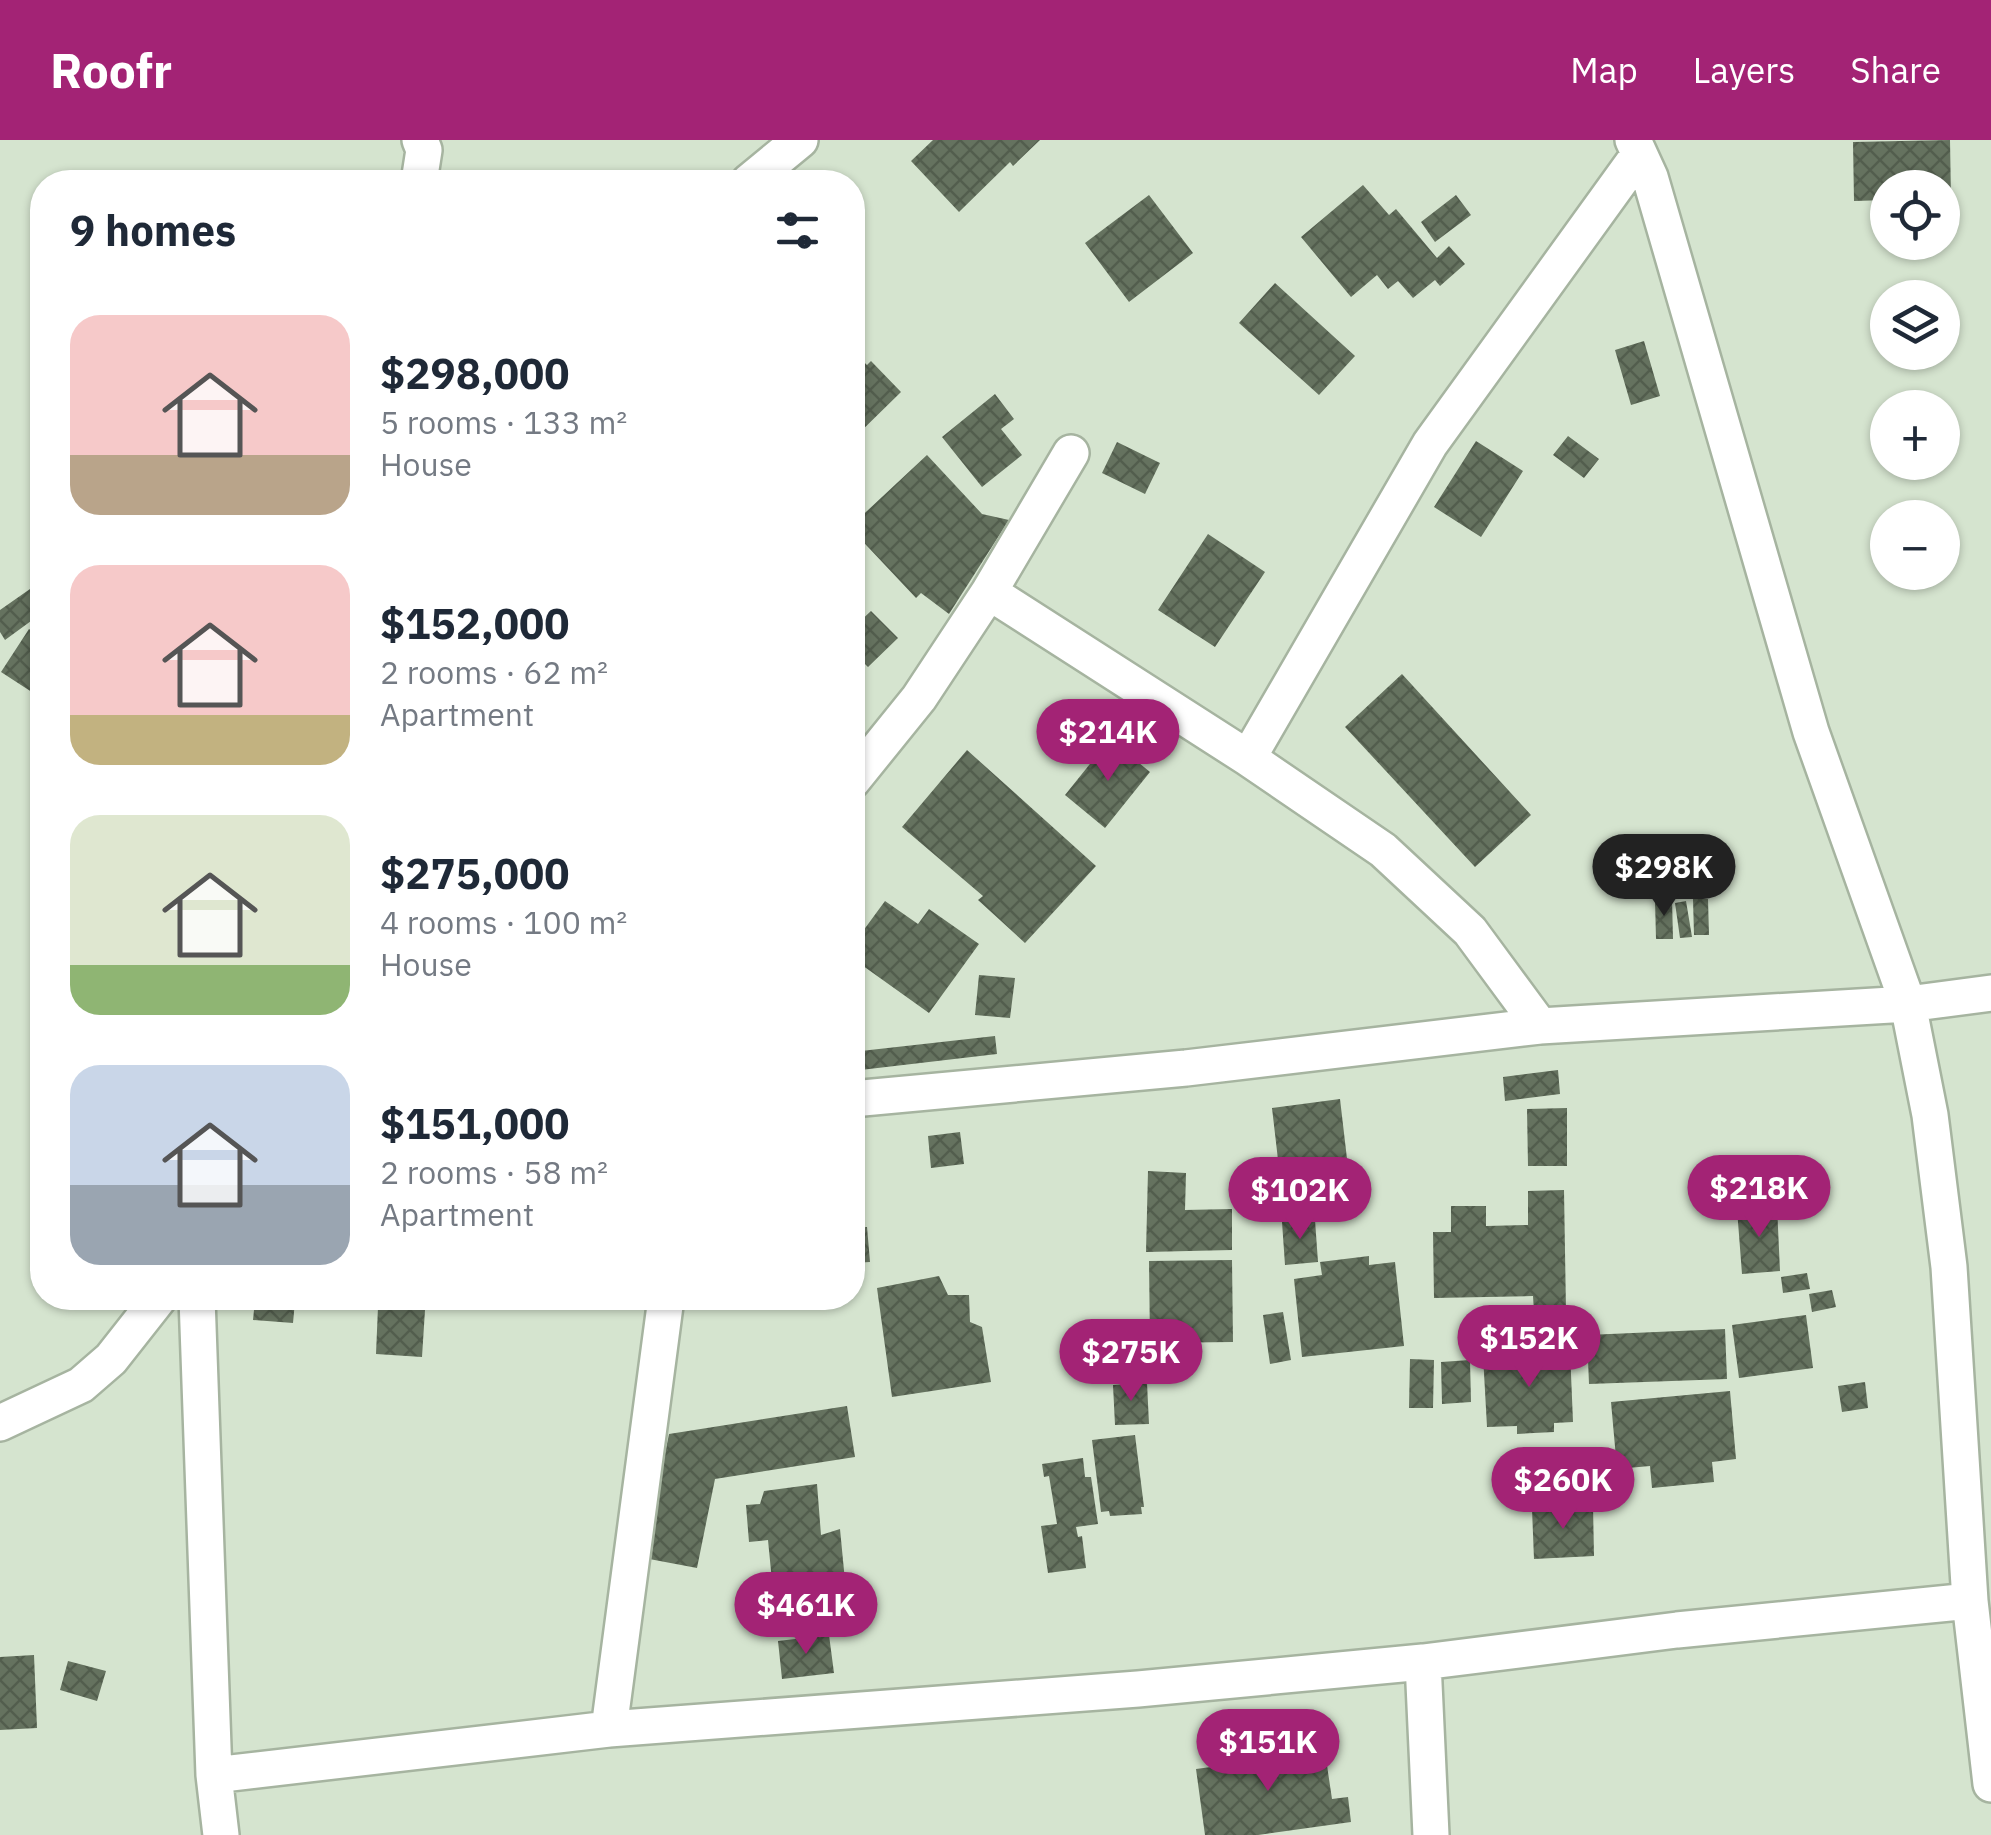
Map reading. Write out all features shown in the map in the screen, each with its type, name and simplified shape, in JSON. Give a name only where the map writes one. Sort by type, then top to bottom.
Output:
[{"type":"street","points":[[420,140],[424,150],[420,170]]},
{"type":"street","points":[[764,170],[800,140]]},
{"type":"street","points":[[1248,758],[1430,444],[1636,148],[1650,177],[1810,732],[1908,1004],[1930,1115],[1949,1267],[1970,1601],[1991,1784]]},
{"type":"street","points":[[865,765],[919,698],[989,592],[1071,453]]},
{"type":"street","points":[[989,592],[1248,758],[1383,850],[1470,932],[1540,1026]]},
{"type":"street","points":[[865,1098],[1186,1068],[1540,1026],[1908,1004],[1991,993]]},
{"type":"street","points":[[0,1422],[81,1385],[111,1359],[150,1310]]},
{"type":"street","points":[[196,1310],[214,1775],[221,1835]]},
{"type":"street","points":[[609,1729],[664,1310]]},
{"type":"street","points":[[214,1775],[609,1729],[1138,1689],[1423,1662],[1677,1630],[1970,1601]]},
{"type":"street","points":[[1423,1662],[1431,1835]]},
{"type":"building","points":[[933,140],[1040,140],[1013,166],[1010,162],[959,212],[911,161]]},
{"type":"building","points":[[1950,140],[1951,170],[1870,170],[1870,201],[1854,201],[1853,142]]},
{"type":"building","points":[[1363,185],[1389,215],[1396,209],[1437,258],[1449,246],[1465,264],[1440,286],[1435,280],[1413,298],[1398,281],[1388,289],[1377,275],[1351,297],[1301,237]]},
{"type":"building","points":[[1149,195],[1193,253],[1129,302],[1085,243]]},
{"type":"building","points":[[1456,195],[1471,215],[1435,242],[1421,222]]},
{"type":"building","points":[[1275,283],[1355,356],[1319,395],[1239,323]]},
{"type":"building","points":[[1644,341],[1660,396],[1631,405],[1615,350]]},
{"type":"building","points":[[871,361],[901,392],[865,427],[865,363]]},
{"type":"building","points":[[995,394],[1014,419],[1001,429],[1022,455],[982,487],[942,437]]},
{"type":"building","points":[[1568,436],[1599,459],[1584,478],[1553,455]]},
{"type":"building","points":[[1476,441],[1523,471],[1481,537],[1434,507]]},
{"type":"building","points":[[1117,442],[1160,463],[1145,494],[1102,473]]},
{"type":"building","points":[[927,455],[982,514],[1009,520],[949,614],[921,593],[916,598],[865,544],[865,513]]},
{"type":"building","points":[[1208,534],[1265,572],[1215,647],[1158,610]]},
{"type":"building","points":[[30,589],[30,622],[5,640],[0,632],[0,610]]},
{"type":"building","points":[[871,611],[898,638],[868,667],[865,664],[865,617]]},
{"type":"building","points":[[29,629],[30,691],[1,672]]},
{"type":"building","points":[[1402,674],[1531,815],[1475,867],[1345,727]]},
{"type":"building","points":[[1110,739],[1150,772],[1105,828],[1065,795]]},
{"type":"building","points":[[967,750],[1096,866],[1025,943],[978,900],[983,896],[902,827]]},
{"type":"building","points":[[1672,899],[1673,939],[1656,939],[1655,900]]},
{"type":"building","points":[[1693,899],[1708,899],[1709,935],[1694,935]]},
{"type":"building","points":[[885,901],[918,924],[929,909],[979,944],[929,1013],[865,967],[865,928]]},
{"type":"building","points":[[1686,901],[1692,937],[1680,938],[1675,903]]},
{"type":"building","points":[[979,975],[1015,978],[1010,1018],[975,1015]]},
{"type":"building","points":[[995,1036],[997,1054],[865,1069],[865,1051]]},
{"type":"building","points":[[1558,1070],[1560,1094],[1505,1101],[1503,1077]]},
{"type":"building","points":[[1340,1099],[1353,1210],[1285,1220],[1272,1108]]},
{"type":"building","points":[[1567,1108],[1567,1166],[1528,1166],[1527,1109]]},
{"type":"building","points":[[960,1132],[964,1164],[931,1168],[928,1136]]},
{"type":"building","points":[[1148,1171],[1186,1173],[1185,1210],[1232,1209],[1232,1250],[1146,1252]]},
{"type":"building","points":[[1564,1190],[1566,1311],[1534,1312],[1533,1296],[1434,1298],[1433,1232],[1451,1232],[1451,1206],[1486,1206],[1486,1226],[1528,1225],[1528,1191]]},
{"type":"building","points":[[1777,1206],[1780,1271],[1742,1274],[1737,1209]]},
{"type":"building","points":[[1315,1220],[1318,1262],[1285,1265],[1282,1222]]},
{"type":"building","points":[[867,1227],[870,1262],[865,1262]]},
{"type":"building","points":[[1369,1256],[1369,1265],[1395,1262],[1404,1346],[1302,1357],[1294,1279],[1322,1275],[1320,1262]]},
{"type":"building","points":[[1232,1260],[1233,1342],[1150,1343],[1149,1261]]},
{"type":"building","points":[[1807,1273],[1810,1289],[1783,1293],[1781,1277]]},
{"type":"building","points":[[939,1276],[948,1295],[969,1295],[970,1322],[982,1327],[991,1382],[892,1397],[877,1288]]},
{"type":"building","points":[[1832,1290],[1836,1307],[1812,1312],[1809,1294]]},
{"type":"building","points":[[254,1310],[294,1310],[293,1323],[253,1320]]},
{"type":"building","points":[[378,1310],[425,1310],[422,1357],[376,1354]]},
{"type":"building","points":[[1283,1312],[1291,1360],[1270,1364],[1263,1315]]},
{"type":"building","points":[[1806,1315],[1813,1368],[1739,1378],[1732,1325]]},
{"type":"building","points":[[1725,1329],[1727,1379],[1589,1384],[1587,1335]]},
{"type":"building","points":[[1570,1350],[1573,1422],[1554,1423],[1554,1432],[1517,1434],[1517,1426],[1487,1427],[1483,1355]]},
{"type":"building","points":[[1410,1359],[1434,1360],[1433,1408],[1409,1408]]},
{"type":"building","points":[[1470,1360],[1471,1402],[1442,1404],[1441,1362]]},
{"type":"building","points":[[1865,1382],[1868,1408],[1842,1412],[1838,1386]]},
{"type":"building","points":[[1147,1383],[1149,1424],[1115,1425],[1113,1385]]},
{"type":"building","points":[[1730,1391],[1736,1459],[1712,1462],[1714,1482],[1652,1488],[1650,1466],[1617,1469],[1611,1402]]},
{"type":"building","points":[[847,1406],[855,1457],[715,1479],[697,1568],[644,1558],[669,1434]]},
{"type":"building","points":[[1135,1435],[1142,1514],[1110,1516],[1109,1511],[1101,1512],[1092,1440]]},
{"type":"building","points":[[1083,1458],[1085,1477],[1091,1477],[1098,1524],[1076,1527],[1078,1537],[1082,1536],[1086,1568],[1048,1573],[1041,1526],[1057,1524],[1049,1476],[1044,1477],[1042,1464]]},
{"type":"building","points":[[817,1484],[821,1535],[840,1529],[845,1581],[819,1583],[821,1608],[775,1612],[768,1540],[749,1542],[746,1505],[760,1504],[764,1491]]},
{"type":"building","points":[[1593,1506],[1594,1556],[1534,1559],[1532,1509]]},
{"type":"building","points":[[829,1635],[834,1673],[782,1679],[778,1641]]},
{"type":"building","points":[[34,1655],[37,1728],[0,1730],[0,1657]]},
{"type":"building","points":[[68,1661],[106,1671],[97,1701],[60,1690]]},
{"type":"building","points":[[1257,1730],[1261,1760],[1325,1752],[1332,1799],[1348,1797],[1351,1822],[1258,1835],[1205,1835],[1196,1769],[1241,1763],[1237,1732]]}]
